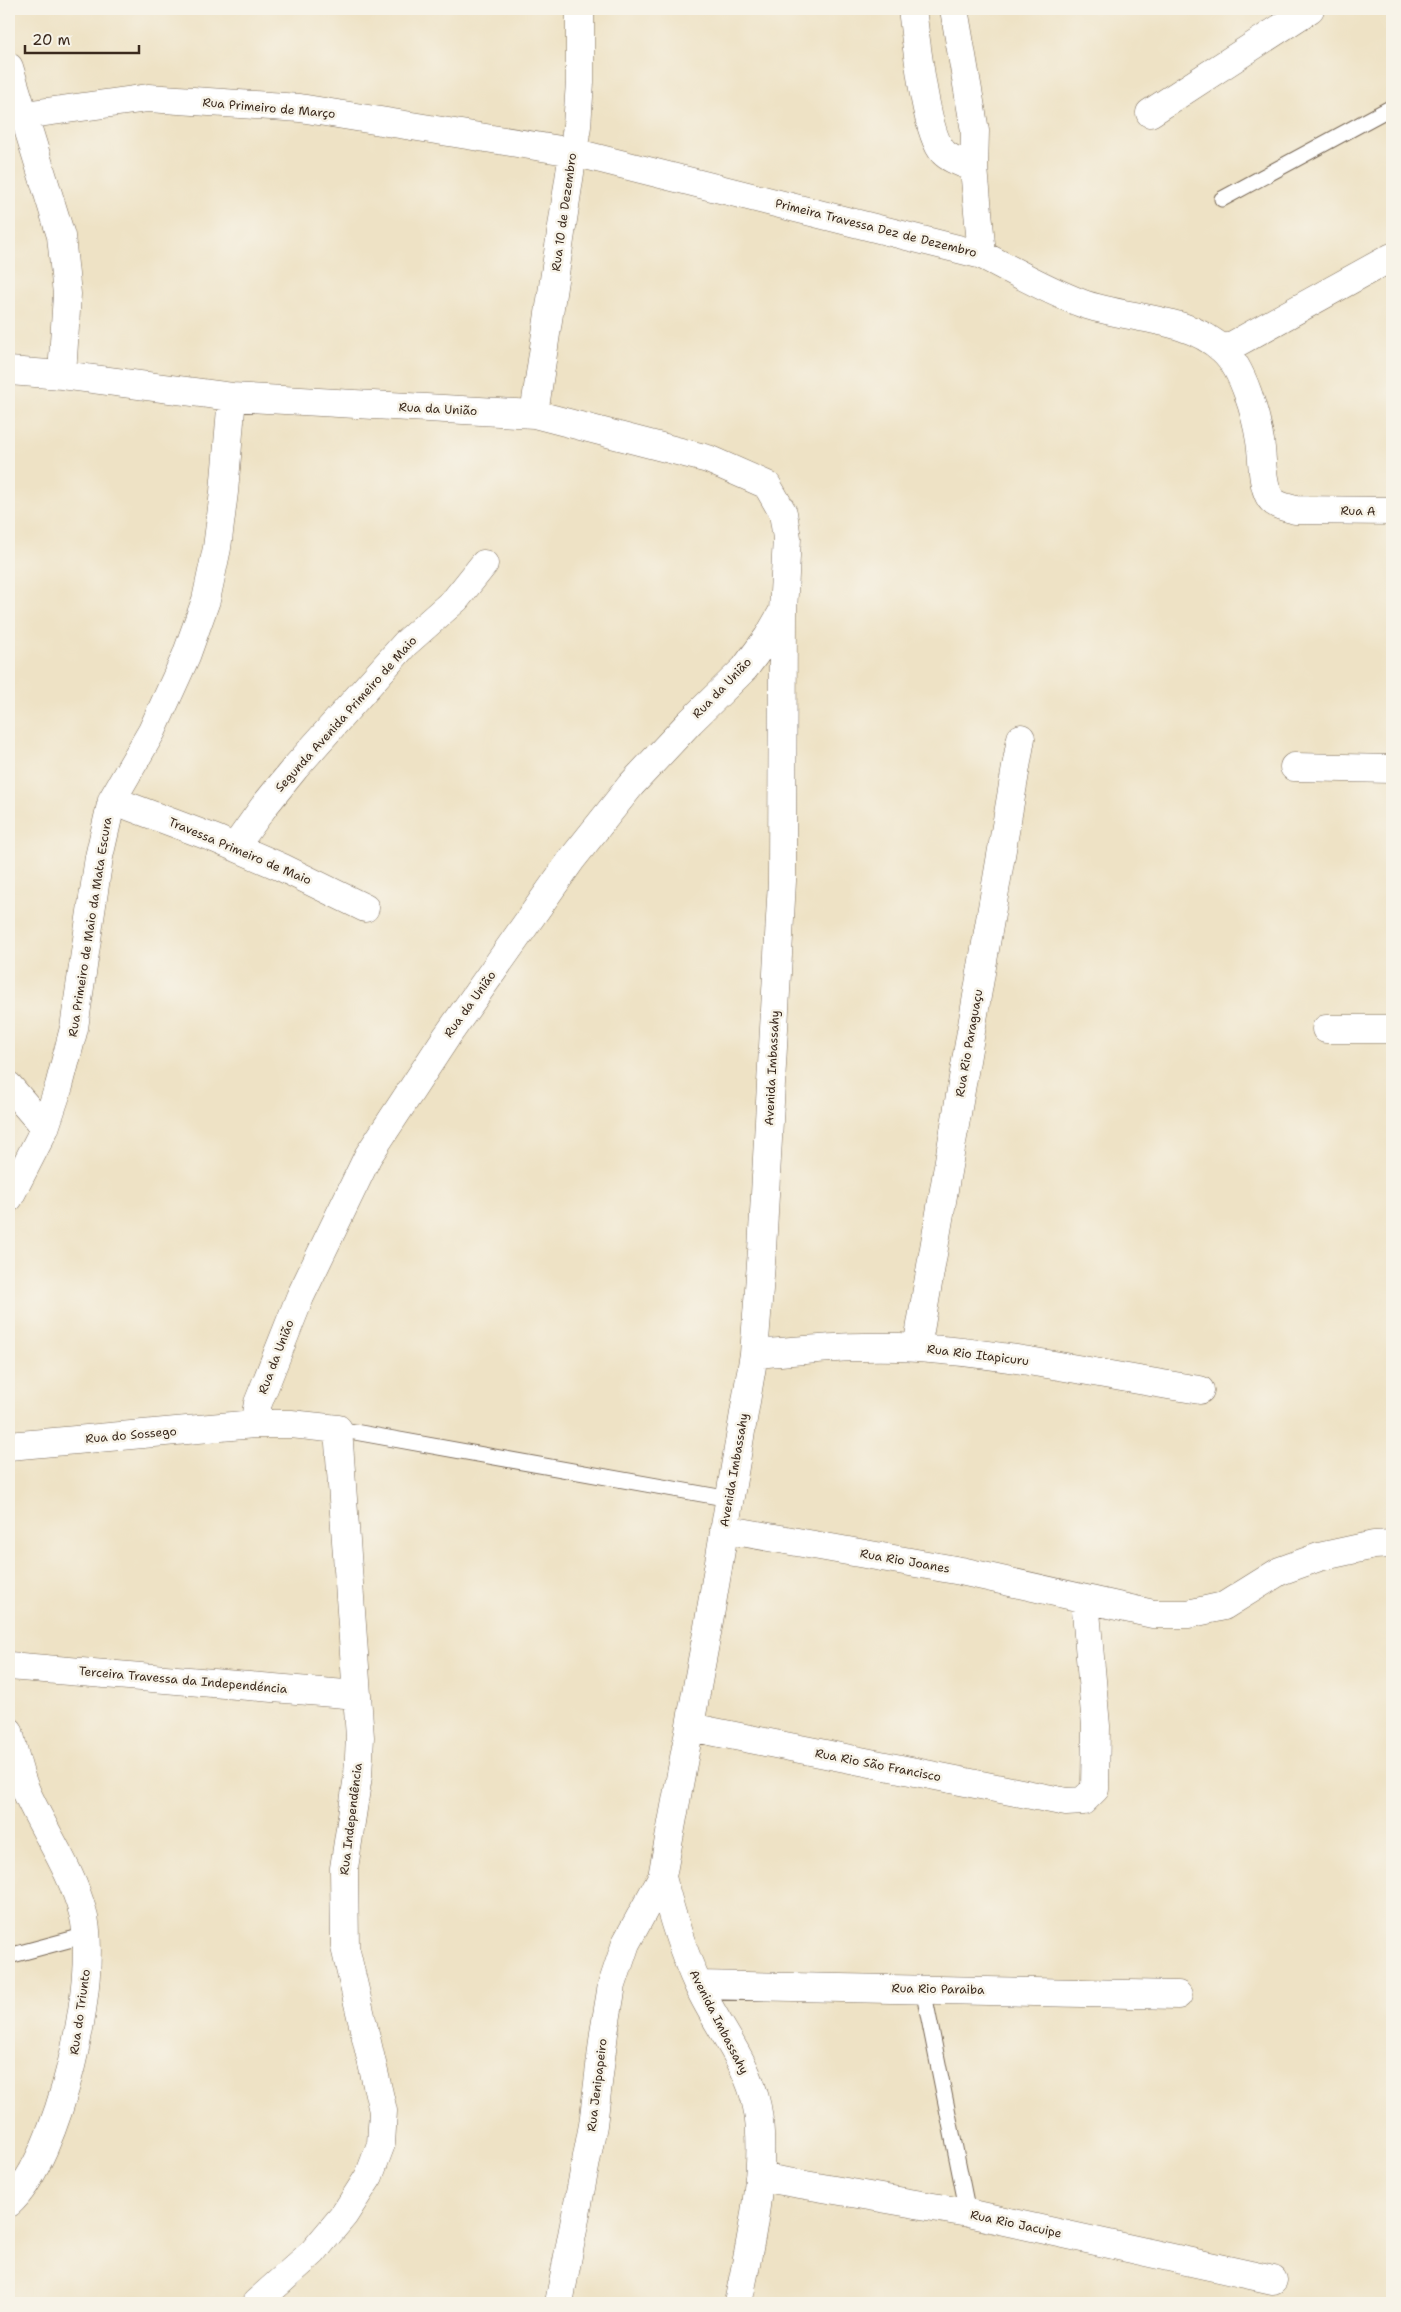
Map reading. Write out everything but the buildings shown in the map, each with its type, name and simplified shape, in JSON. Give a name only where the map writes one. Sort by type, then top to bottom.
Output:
[{"type":"street","name":"Rua 10 de Dezembro","points":[[534,414],[573,152],[580,82],[580,9]]},
{"type":"street","points":[[912,9],[922,84],[934,136],[943,153],[974,168]]},
{"type":"street","points":[[954,9],[975,131],[974,168],[982,255]]},
{"type":"street","points":[[1150,113],[1310,9]]},
{"type":"street","points":[[9,67],[61,236],[67,294],[62,375]]},
{"type":"street","name":"Rua Primeiro de Março","points":[[24,115],[148,98],[300,108],[573,152]]},
{"type":"street","name":"Primeira Travessa Dez de Dezembro","points":[[573,152],[982,255],[1081,303],[1188,329],[1207,338],[1224,350]]},
{"type":"street","points":[[1224,350],[1392,257]]},
{"type":"street","name":"Rua A","points":[[1224,350],[1236,368],[1254,415],[1260,439],[1265,484],[1270,498],[1280,506],[1296,510],[1392,511]]},
{"type":"street","name":"Rua da União","points":[[9,371],[62,375],[232,397],[534,414],[708,459],[767,485],[783,513],[787,538],[783,611],[768,637],[745,668],[690,722],[631,785],[572,859],[447,1036],[368,1156],[300,1297],[258,1403],[254,1424]]},
{"type":"street","name":"Rua Primeiro de Maio da Mata Escura","points":[[9,1198],[44,1128],[59,1086],[74,1028],[99,857],[112,800],[152,731],[186,656],[206,600],[217,548],[232,397]]},
{"type":"street","name":"Segunda Avenida Primeiro de Maio","points":[[235,847],[265,805],[295,768],[406,644],[456,599],[484,564]]},
{"type":"street","name":"Avenida Imbassahy","points":[[738,2303],[747,2261],[759,2176],[761,2150],[757,2107],[747,2075],[698,1985],[671,1914],[662,1876],[690,1727],[754,1354],[762,1250],[782,881],[783,611]]},
{"type":"street","name":"Rua Rio Paraguaçu","points":[[917,1348],[1022,738]]},
{"type":"street","points":[[1294,767],[1392,769]]},
{"type":"street","name":"Travessa Primeiro de Maio","points":[[112,800],[235,847],[365,908]]},
{"type":"street","points":[[1326,1029],[1392,1029]]},
{"type":"street","points":[[9,1086],[44,1128]]},
{"type":"street","name":"Rua Rio Itapicuru","points":[[754,1354],[854,1347],[917,1348],[997,1356],[1200,1390]]},
{"type":"street","points":[[254,1424],[291,1424],[338,1429]]},
{"type":"street","name":"Rua do Sossego","points":[[9,1446],[254,1424]]},
{"type":"street","name":"Rua Independência","points":[[256,2303],[313,2252],[344,2215],[368,2176],[381,2144],[383,2111],[345,1947],[344,1868],[358,1776],[360,1736],[338,1429]]},
{"type":"street","name":"Rua Rio Joanes","points":[[724,1529],[961,1571],[1153,1614],[1188,1614],[1224,1606],[1280,1571],[1319,1557],[1374,1545],[1392,1544]]},
{"type":"street","name":"Rua Rio São Francisco","points":[[690,1727],[1066,1802],[1083,1801],[1095,1789],[1096,1782],[1096,1726],[1085,1600]]},
{"type":"street","name":"Terceira Travessa da Independéncia","points":[[9,1666],[357,1695]]},
{"type":"street","name":"Rua do Triunto","points":[[9,1731],[26,1792],[65,1864],[83,1913],[87,1936],[87,1975],[73,2059],[62,2100],[40,2158],[19,2194],[9,2203]]},
{"type":"street","name":"Rua Jenipapeiro","points":[[559,2303],[594,2125],[604,2034],[612,1985],[626,1943],[662,1876]]},
{"type":"street","name":"Rua Rio Paraiba","points":[[698,1985],[1178,1995]]},
{"type":"street","name":"Rua Rio Jacuipe","points":[[759,2176],[968,2213],[1273,2280]]},
{"type":"lane","points":[[1222,199],[1392,107]]},
{"type":"lane","points":[[338,1429],[730,1499]]},
{"type":"lane","points":[[9,1956],[87,1936]]},
{"type":"lane","points":[[923,1989],[968,2213]]}]
